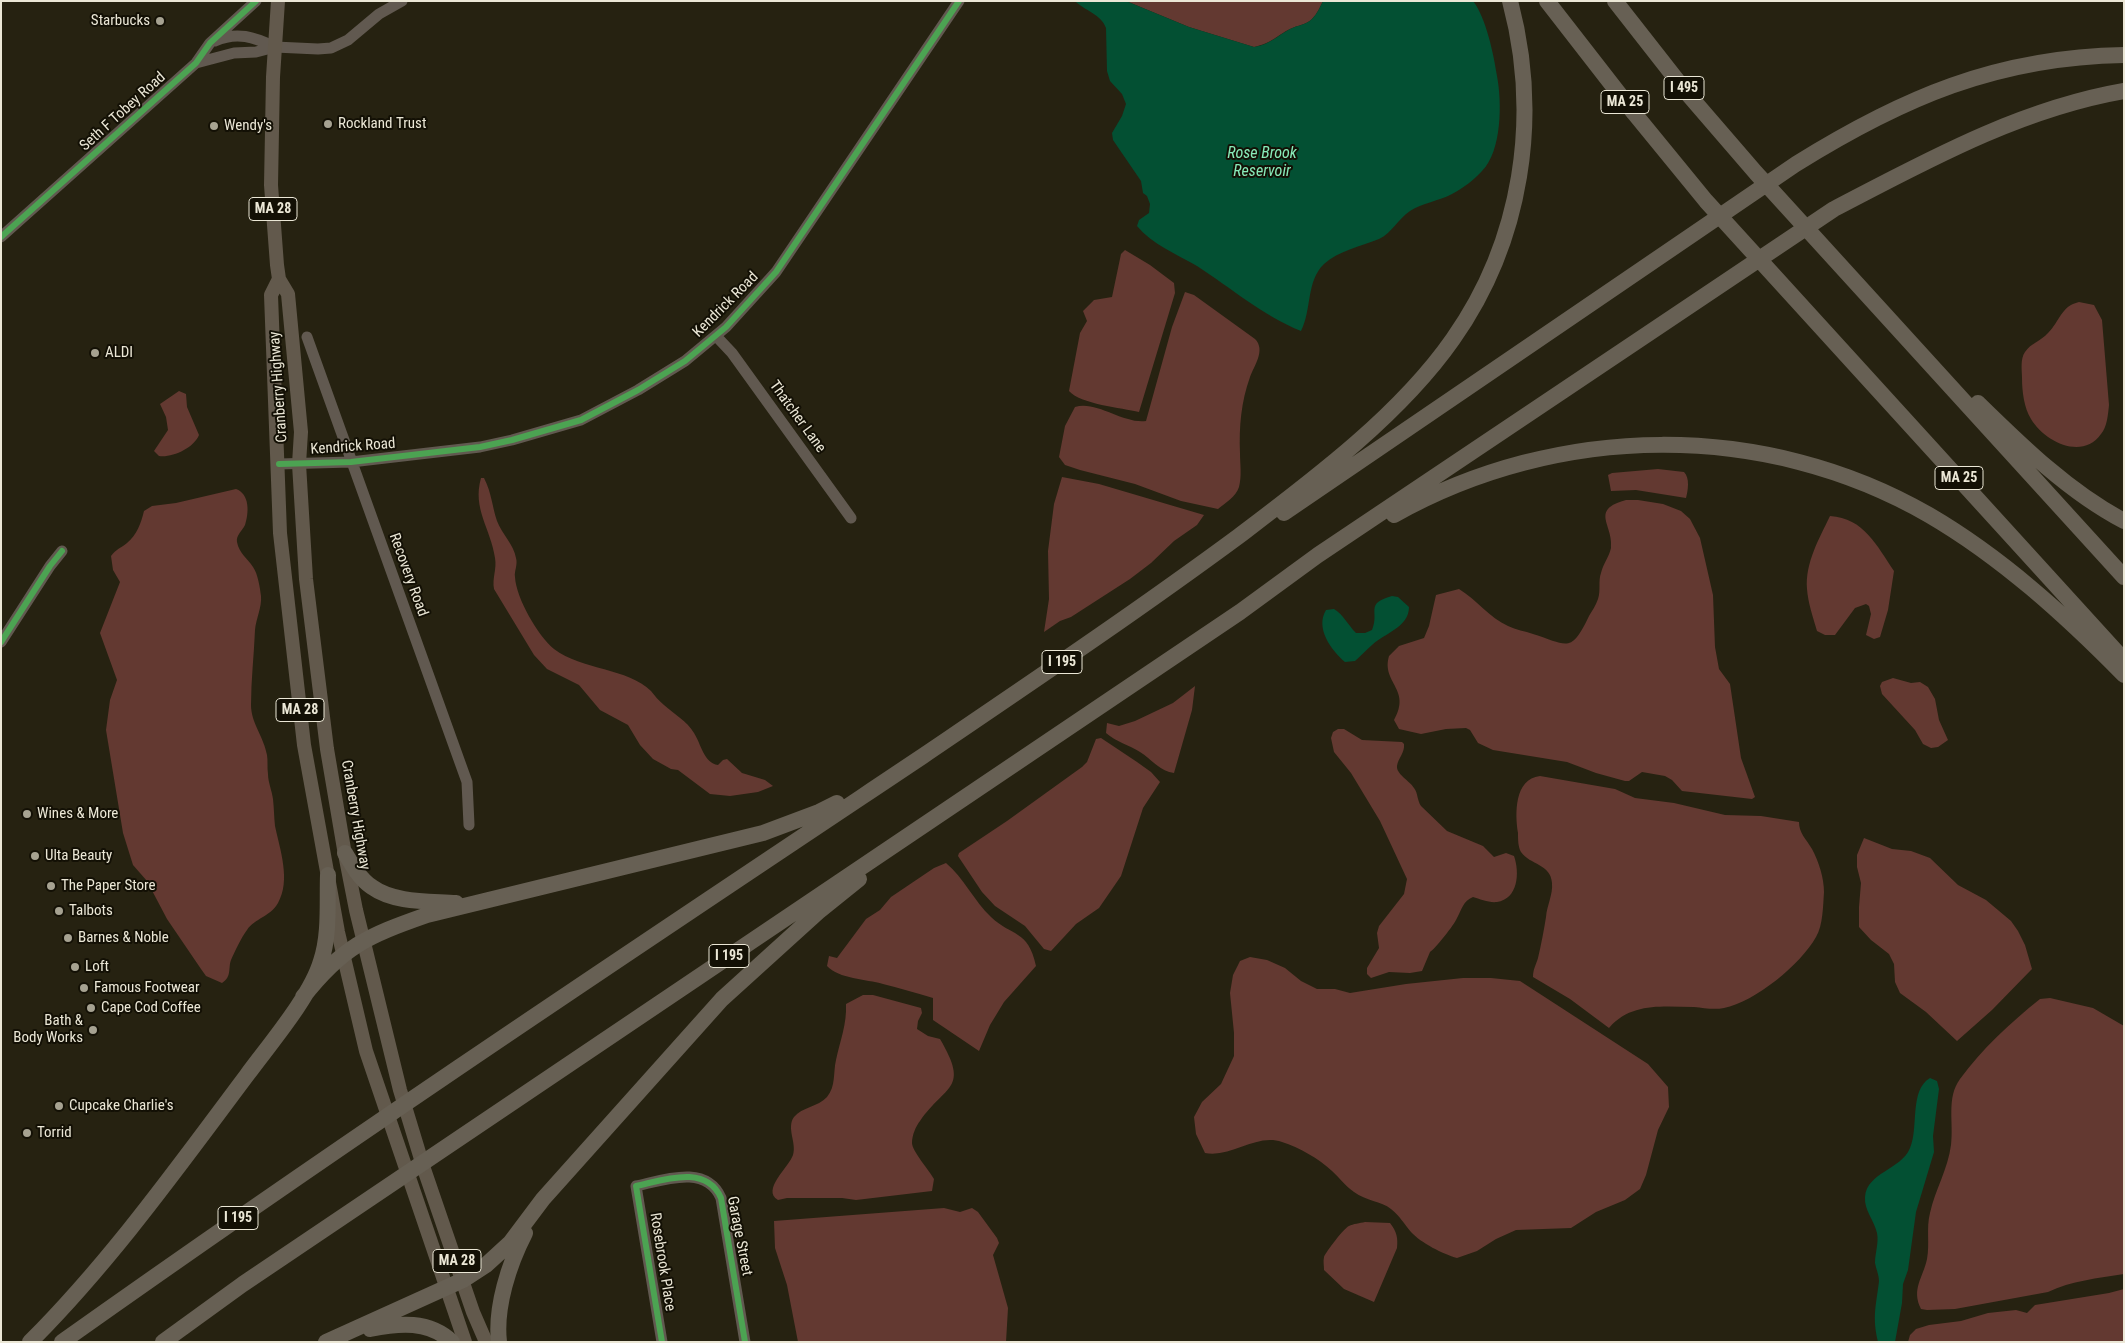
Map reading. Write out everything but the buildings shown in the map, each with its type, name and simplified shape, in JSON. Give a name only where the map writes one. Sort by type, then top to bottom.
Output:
[{"type":"highway","points":[[1217,552],[1283,503],[1350,448],[1394,406],[1437,360],[1454,337],[1482,291],[1509,220],[1516,193],[1524,140],[1523,66],[1510,1]]},
{"type":"highway","name":"MA 25","points":[[1547,1],[1634,113],[1706,201],[2124,660]]},
{"type":"highway","name":"I 495","points":[[1615,1],[1722,134],[1899,332]]},
{"type":"highway","points":[[1217,552],[1287,512],[1796,164],[1886,112],[1962,81],[1997,71],[2093,55],[2124,55]]},
{"type":"highway","points":[[1240,612],[1318,554],[1834,209],[1986,133],[2038,113],[2124,91]]},
{"type":"highway","points":[[1899,332],[2058,476],[2092,502],[2124,521]]},
{"type":"highway","points":[[1899,332],[2124,577]]},
{"type":"highway","points":[[1240,612],[1416,503],[1440,491],[1491,471],[1550,455],[1608,446],[1696,445],[1761,453],[1820,468],[1875,488],[1915,507],[1959,534],[2000,563],[2066,620],[2124,675]]},
{"type":"highway","name":"I 195","points":[[62,1342],[313,1166],[1112,629],[1217,552]]},
{"type":"highway","name":"I 195","points":[[164,1342],[242,1284],[1240,612]]},
{"type":"highway","points":[[30,1342],[58,1314],[115,1248],[227,1102],[323,971],[343,953],[364,940],[386,930],[427,915],[763,833],[819,812],[904,768]]},
{"type":"highway","points":[[326,1342],[463,1280],[486,1266],[510,1243],[543,1199],[697,1025],[729,992],[818,912],[955,804]]},
{"type":"highway","points":[[345,853],[359,875],[377,891],[411,900],[470,904]]},
{"type":"highway","points":[[303,997],[321,963],[326,939],[328,875]]},
{"type":"highway","points":[[498,1342],[507,1275],[520,1244],[543,1199]]},
{"type":"highway","points":[[348,1333],[400,1324],[416,1324],[438,1332],[452,1342]]},
{"type":"main road","name":"Cranberry Highway","points":[[278,1],[275,46],[272,185],[275,252],[279,279],[288,294],[301,432],[299,464],[306,579],[327,749],[345,853],[398,1082],[428,1179],[486,1342]]},
{"type":"main road","name":"Cranberry Highway","points":[[279,279],[271,295],[279,464],[280,533],[304,745],[343,953],[366,1051],[465,1342]]},
{"type":"street","name":"Seth F Tobey Road","points":[[1,237],[196,63],[210,43],[256,1]]},
{"type":"street","points":[[210,43],[223,37],[238,35],[257,38],[275,46],[331,48],[348,40],[379,14],[402,1]]},
{"type":"street","name":"Kendrick Road","points":[[279,464],[351,462],[480,447],[512,440],[581,420],[638,390],[685,361],[726,327],[776,272],[959,1]]},
{"type":"street","name":"Seth F Tobey Road","points":[[196,63],[234,53],[256,52],[275,46]]},
{"type":"street","name":"Thatcher Lane","points":[[716,336],[732,352],[851,518]]},
{"type":"street","name":"Recovery Road","points":[[307,337],[467,782],[468,826]]},
{"type":"street","points":[[1,642],[62,551]]},
{"type":"street","name":"Garage Street","points":[[636,1186],[693,1176],[707,1180],[716,1188],[722,1203],[745,1342]]},
{"type":"street","name":"Rosebrook Place","points":[[636,1186],[662,1342]]},
{"type":"shaded area","points":[[1126,1],[1323,1],[1310,21],[1254,47],[1189,27]]},
{"type":"shaded area","points":[[1125,250],[1150,265],[1174,283],[1175,293],[1139,412],[1082,399],[1069,391],[1080,333],[1087,321],[1083,311],[1094,300],[1112,297],[1121,254]]},
{"type":"shaded area","points":[[1185,292],[1194,295],[1255,339],[1259,348],[1258,358],[1247,386],[1241,415],[1241,474],[1238,491],[1218,509],[1181,501],[1135,484],[1080,470],[1065,465],[1059,457],[1065,426],[1075,407],[1092,407],[1128,419],[1146,421],[1172,327]]},
{"type":"shaded area","points":[[2079,302],[2094,305],[2102,320],[2109,405],[2108,417],[2101,434],[2093,442],[2084,446],[2074,447],[2054,441],[2037,427],[2031,419],[2022,388],[2022,358],[2027,349],[2048,333],[2064,310]]},
{"type":"shaded area","points":[[179,391],[186,394],[187,407],[199,435],[188,448],[176,454],[159,456],[154,451],[168,430],[166,417],[160,404]]},
{"type":"shaded area","points":[[1658,469],[1684,472],[1688,481],[1686,498],[1636,490],[1611,491],[1608,475],[1612,473]]},
{"type":"shaded area","points":[[1062,477],[1099,484],[1204,515],[1197,525],[1174,541],[1151,563],[1130,579],[1044,632],[1049,599],[1048,551],[1054,504]]},
{"type":"shaded area","points":[[481,478],[484,478],[487,484],[497,521],[515,553],[517,563],[515,577],[519,595],[535,626],[548,643],[565,656],[618,673],[641,683],[688,725],[709,761],[718,765],[727,759],[742,773],[765,780],[773,786],[758,792],[730,796],[710,794],[678,770],[671,769],[653,759],[640,745],[628,725],[600,710],[579,685],[547,669],[534,655],[494,589],[495,558],[480,509],[479,489]]},
{"type":"shaded area","points":[[236,489],[244,495],[248,510],[245,525],[238,535],[237,542],[242,553],[255,570],[261,596],[255,630],[251,705],[255,724],[267,755],[275,826],[282,855],[284,885],[275,908],[250,926],[240,941],[231,960],[227,978],[222,983],[206,976],[167,919],[147,881],[133,865],[123,833],[106,730],[110,700],[117,680],[100,633],[120,582],[113,570],[111,556],[136,533],[144,511],[152,506],[176,503]]},
{"type":"shaded area","points":[[1626,500],[1663,504],[1681,511],[1690,519],[1700,538],[1713,595],[1715,647],[1719,669],[1730,684],[1741,758],[1755,797],[1752,799],[1682,791],[1672,780],[1665,776],[1642,772],[1629,781],[1625,781],[1567,762],[1493,750],[1478,743],[1470,730],[1466,728],[1446,729],[1421,734],[1399,729],[1394,720],[1400,701],[1389,673],[1389,656],[1399,646],[1424,638],[1429,626],[1436,595],[1459,589],[1501,623],[1514,629],[1561,643],[1573,641],[1583,628],[1598,599],[1600,576],[1611,548],[1606,519],[1608,508]]},
{"type":"shaded area","points":[[1830,516],[1842,518],[1861,528],[1875,543],[1894,571],[1888,610],[1880,637],[1874,639],[1866,635],[1871,614],[1869,606],[1866,604],[1855,608],[1835,635],[1825,635],[1817,631],[1808,600],[1808,570],[1817,542]]},
{"type":"shaded area","points":[[1893,678],[1911,683],[1920,682],[1928,687],[1935,699],[1939,720],[1948,740],[1938,747],[1931,748],[1923,744],[1915,730],[1882,694],[1880,686],[1882,682]]},
{"type":"shaded area","points":[[1195,686],[1192,710],[1174,773],[1160,768],[1140,752],[1106,733],[1107,723],[1119,726],[1135,721],[1173,703]]},
{"type":"shaded area","points":[[1338,729],[1344,729],[1362,740],[1402,742],[1404,747],[1397,769],[1412,785],[1421,806],[1447,831],[1483,846],[1494,857],[1506,853],[1514,856],[1517,877],[1516,884],[1509,896],[1497,902],[1473,897],[1467,901],[1452,926],[1430,952],[1422,971],[1410,973],[1389,972],[1371,978],[1367,974],[1367,968],[1379,948],[1377,933],[1379,926],[1404,894],[1407,879],[1380,821],[1351,773],[1334,752],[1331,738],[1333,732]]},
{"type":"shaded area","points":[[1101,738],[1151,772],[1160,782],[1143,808],[1121,876],[1099,908],[1076,924],[1051,951],[1044,949],[1025,926],[995,906],[982,892],[958,856],[959,853],[1082,767],[1087,762],[1096,739]]},
{"type":"shaded area","points":[[1540,776],[1615,789],[1635,798],[1674,803],[1725,815],[1761,816],[1799,822],[1802,833],[1817,859],[1823,881],[1822,915],[1816,937],[1800,959],[1788,970],[1763,990],[1736,1004],[1716,1009],[1694,1007],[1648,1008],[1627,1014],[1609,1028],[1570,999],[1533,977],[1551,896],[1552,883],[1548,872],[1530,860],[1520,850],[1517,807],[1521,790],[1525,784],[1531,779]]},
{"type":"shaded area","points":[[1864,838],[1892,849],[1911,851],[1930,858],[1958,885],[1986,900],[2011,921],[2025,945],[2032,969],[1992,1010],[1957,1041],[1926,1012],[1900,993],[1895,982],[1894,964],[1889,954],[1871,940],[1859,927],[1861,883],[1857,867],[1857,855]]},
{"type":"shaded area","points":[[946,863],[991,917],[1024,940],[1033,954],[1036,966],[1004,1002],[990,1025],[979,1051],[933,1020],[933,998],[876,982],[838,974],[827,966],[829,956],[837,958],[866,919],[880,910],[891,897],[934,868]]},
{"type":"shaded area","points":[[1250,957],[1267,960],[1285,968],[1301,981],[1317,989],[1335,989],[1350,993],[1406,984],[1463,978],[1520,981],[1648,1064],[1668,1087],[1669,1107],[1658,1130],[1646,1175],[1640,1189],[1625,1200],[1596,1212],[1571,1228],[1516,1230],[1496,1239],[1477,1251],[1457,1258],[1439,1251],[1420,1240],[1391,1209],[1354,1192],[1321,1162],[1295,1147],[1272,1140],[1253,1143],[1215,1154],[1205,1153],[1196,1134],[1194,1117],[1202,1102],[1221,1084],[1234,1056],[1230,993],[1233,975],[1240,961]]},
{"type":"shaded area","points":[[863,995],[873,995],[921,1008],[922,1013],[917,1029],[928,1036],[940,1039],[949,1056],[954,1078],[951,1085],[919,1123],[914,1131],[912,1140],[915,1151],[934,1179],[932,1191],[856,1200],[842,1198],[787,1198],[778,1200],[774,1196],[774,1185],[791,1160],[794,1150],[791,1131],[792,1121],[801,1111],[819,1103],[830,1093],[844,1025],[846,1004]]},
{"type":"shaded area","points":[[2050,998],[2093,1008],[2124,1026],[2124,1274],[2075,1283],[2048,1292],[1955,1309],[1921,1309],[1918,1302],[1917,1289],[1927,1259],[1930,1213],[1951,1145],[1951,1111],[1956,1086],[1978,1057],[2007,1027],[2040,999]]},
{"type":"shaded area","points":[[944,1208],[960,1212],[972,1208],[978,1212],[997,1238],[999,1243],[993,1255],[1008,1308],[1006,1342],[798,1342],[787,1285],[775,1248],[774,1221]]},
{"type":"shaded area","points":[[1365,1222],[1390,1223],[1396,1232],[1397,1238],[1397,1248],[1374,1302],[1344,1289],[1324,1270],[1324,1257],[1339,1235],[1349,1226]]},
{"type":"shaded area","points":[[2124,1289],[2124,1342],[1908,1342],[1910,1335],[1916,1329],[1929,1325],[1961,1321],[1988,1313],[2016,1310],[2027,1313],[2035,1305]]},
{"type":"water","name":"Rose Brook Reservoir","points":[[1075,1],[1126,1],[1189,27],[1254,47],[1269,42],[1290,29],[1310,21],[1323,1],[1473,1],[1482,17],[1489,37],[1499,87],[1499,126],[1497,139],[1489,162],[1472,181],[1447,196],[1415,208],[1406,214],[1384,236],[1343,252],[1324,264],[1314,279],[1307,314],[1301,331],[1260,309],[1197,266],[1157,243],[1137,226],[1139,220],[1149,213],[1150,204],[1147,196],[1143,193],[1141,181],[1113,140],[1112,133],[1122,116],[1126,104],[1122,94],[1110,81],[1107,71],[1106,28],[1097,16]]},
{"type":"water","points":[[1392,596],[1398,597],[1409,607],[1405,620],[1401,625],[1372,645],[1355,661],[1345,662],[1330,645],[1323,631],[1323,617],[1326,610],[1334,609],[1356,633],[1365,633],[1372,630],[1375,605],[1383,599]]},
{"type":"water","points":[[1930,1078],[1937,1081],[1939,1089],[1933,1136],[1934,1152],[1916,1212],[1895,1342],[1878,1342],[1875,1318],[1879,1281],[1875,1263],[1877,1237],[1876,1228],[1866,1206],[1865,1197],[1867,1189],[1872,1182],[1906,1155],[1910,1148],[1913,1140],[1919,1091]]},
{"type":"cycle path","points":[[1,237],[196,63],[210,43],[256,1]]},
{"type":"cycle path","points":[[279,464],[351,462],[480,447],[512,440],[581,420],[638,390],[685,361],[726,327],[776,272],[959,1]]},
{"type":"cycle path","points":[[1,642],[50,566],[62,551]]},
{"type":"cycle path","points":[[662,1342],[636,1186],[683,1177],[705,1181],[714,1187],[721,1198],[745,1342]]},
{"type":"place","name":"Starbucks","points":[[160,21]]},
{"type":"place","name":"Rockland Trust","points":[[328,124]]},
{"type":"place","name":"Wendy's","points":[[214,126]]},
{"type":"place","name":"ALDI","points":[[95,353]]},
{"type":"place","name":"Wines & More","points":[[27,814]]},
{"type":"place","name":"Ulta Beauty","points":[[35,856]]},
{"type":"place","name":"The Paper Store","points":[[51,886]]},
{"type":"place","name":"Talbots","points":[[59,911]]},
{"type":"place","name":"Barnes & Noble","points":[[68,938]]},
{"type":"place","name":"Loft","points":[[75,967]]},
{"type":"place","name":"Famous Footwear","points":[[84,988]]},
{"type":"place","name":"Cape Cod Coffee","points":[[91,1008]]},
{"type":"place","name":"Bath & Body Works","points":[[93,1030]]},
{"type":"place","name":"Cupcake Charlie's","points":[[59,1106]]},
{"type":"place","name":"Torrid","points":[[27,1133]]}]
